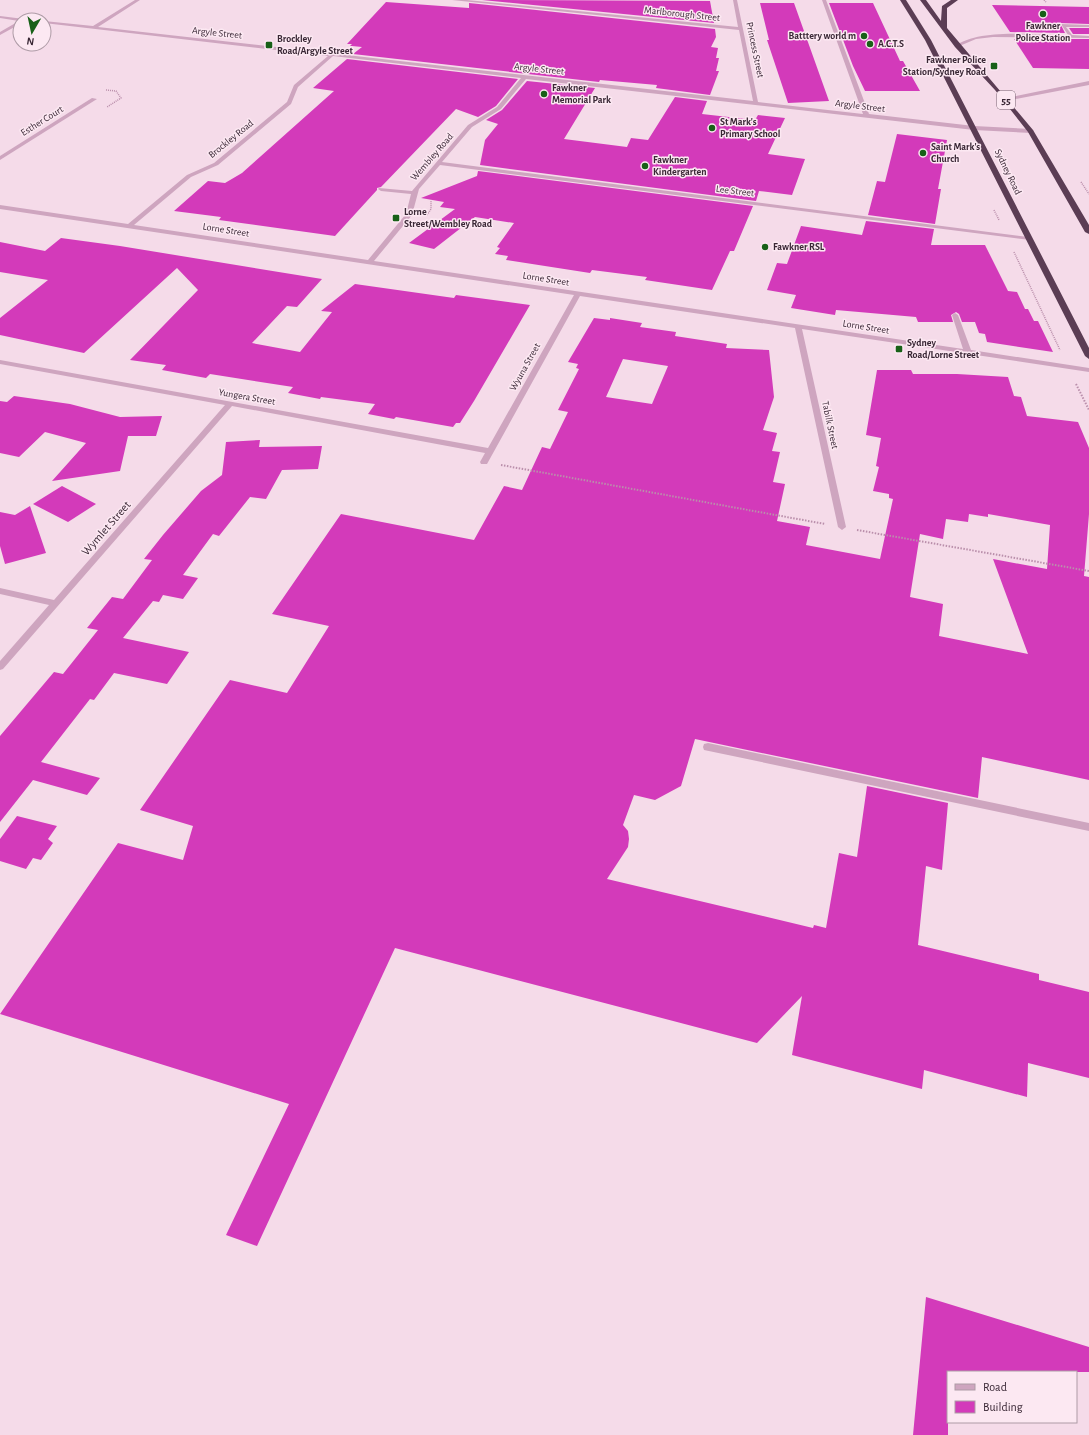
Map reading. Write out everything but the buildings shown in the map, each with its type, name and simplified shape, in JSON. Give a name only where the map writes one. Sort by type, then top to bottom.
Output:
[{"type":"highway","name":"Sydney Road","points":[[903,0],[928,40],[974,128],[1028,239],[1089,356]]},
{"type":"highway","name":"55","points":[[923,0],[957,46],[1005,99],[1031,131],[1089,232]]},
{"type":"highway","points":[[944,30],[944,7],[955,0]]},
{"type":"street","points":[[93,28],[138,0]]},
{"type":"street","name":"Marlborough Street","points":[[454,0],[741,29]]},
{"type":"street","name":"Princess Street","points":[[735,0],[756,103]]},
{"type":"street","points":[[824,0],[867,116]]},
{"type":"street","points":[[0,17],[12,18]]},
{"type":"street","name":"Argyle Street","points":[[52,23],[974,128],[1031,131]]},
{"type":"street","points":[[1071,37],[1063,26],[1089,26]]},
{"type":"street","points":[[0,34],[12,27]]},
{"type":"street","points":[[957,46],[975,38],[993,36],[1089,37]]},
{"type":"street","name":"Brockley Road","points":[[131,225],[189,176],[216,164],[279,111],[289,102],[299,82],[332,55]]},
{"type":"street","name":"Wembley Road","points":[[370,262],[409,215],[412,209],[415,193],[470,126],[499,108],[525,77]]},
{"type":"street","points":[[1005,99],[1089,83]]},
{"type":"street","name":"Esther Court","points":[[0,158],[94,99]]},
{"type":"street","name":"Lee Street","points":[[439,163],[1028,239]]},
{"type":"street","points":[[381,189],[415,193]]},
{"type":"street","name":"Lorne Street","points":[[0,207],[131,225],[968,353],[1089,370]]},
{"type":"street","name":"Wyuna Street","points":[[484,462],[578,293]]},
{"type":"street","points":[[955,315],[968,353]]},
{"type":"street","name":"Tabilk Street","points":[[798,327],[842,527]]},
{"type":"street","name":"Yungera Street","points":[[0,362],[490,451]]},
{"type":"street","name":"Wymlet Street","points":[[0,667],[230,404]]},
{"type":"street","points":[[0,591],[56,603]]},
{"type":"street","points":[[708,747],[1089,827]]},
{"type":"path","points":[[993,208],[1089,410]]},
{"type":"path","points":[[484,462],[1089,571]]},
{"type":"place","name":"Fawkner Police Station","points":[[1043,14]]},
{"type":"place","name":"Batttery world m","points":[[864,36]]},
{"type":"place","name":"A.C.T.S","points":[[870,44]]},
{"type":"place","name":"Brockley Road/Argyle Street","points":[[269,45]]},
{"type":"place","name":"Fawkner Police Station/Sydney Road","points":[[994,66]]},
{"type":"place","name":"Fawkner Memorial Park","points":[[544,94]]},
{"type":"place","name":"St Mark's Primary School","points":[[712,128]]},
{"type":"place","name":"Saint Mark's Church","points":[[923,153]]},
{"type":"place","name":"Fawkner Kindergarten","points":[[645,166]]},
{"type":"place","name":"Lorne Street/Wembley Road","points":[[396,218]]},
{"type":"place","name":"Fawkner RSL","points":[[765,247]]},
{"type":"place","name":"Sydney Road/Lorne Street","points":[[899,349]]}]
